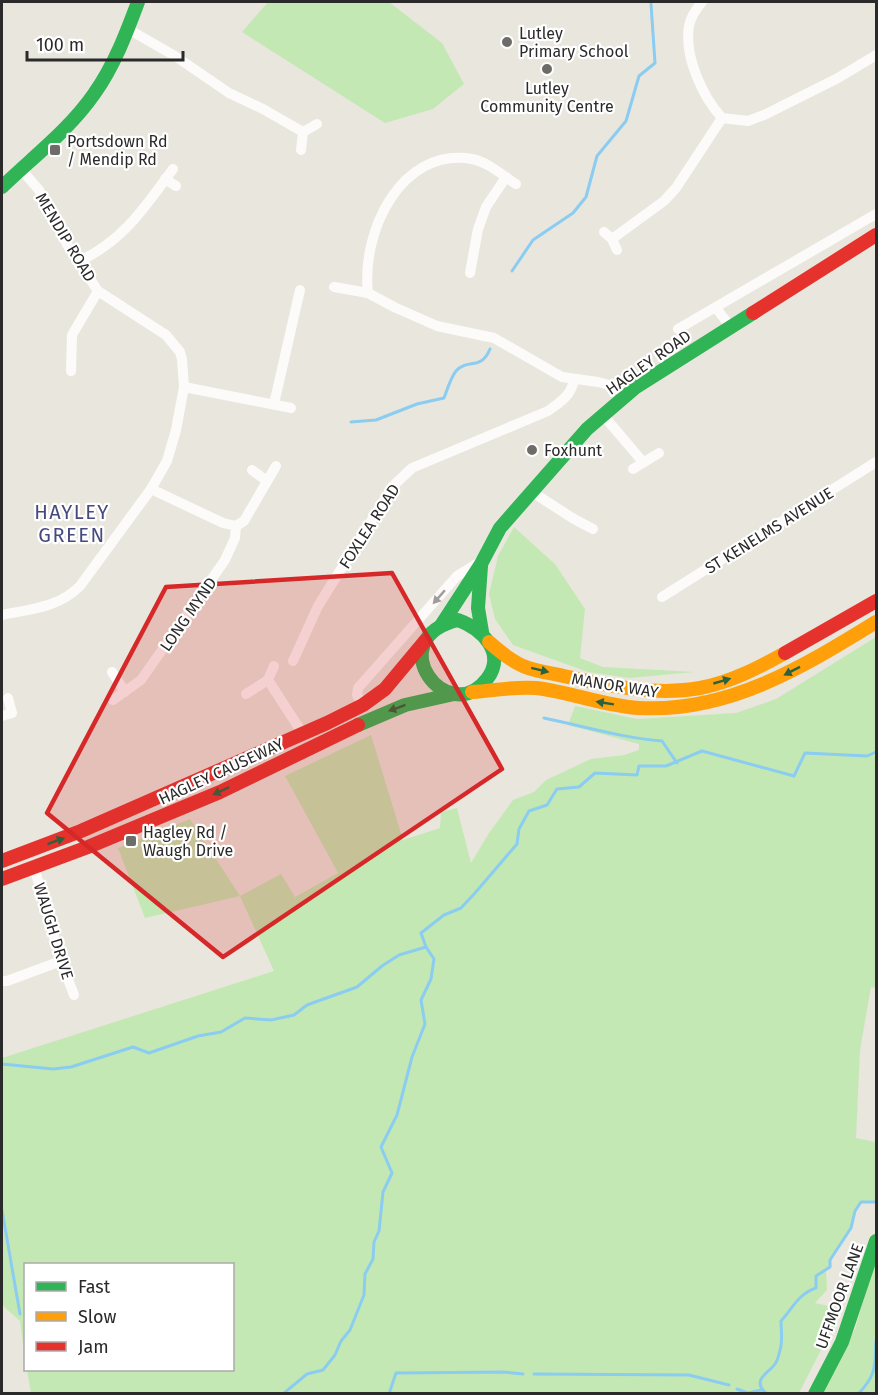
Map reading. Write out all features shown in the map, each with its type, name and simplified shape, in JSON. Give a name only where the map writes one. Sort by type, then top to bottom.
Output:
[{"type":"main road","points":[[2,187],[85,106],[106,76],[138,2]]},
{"type":"main road","name":"HAGLEY ROAD","points":[[442,624],[482,562],[500,528],[581,436],[626,394],[876,235]]},
{"type":"main road","name":"HAGLEY ROAD","points":[[482,562],[478,623],[486,637]]},
{"type":"main road","name":"MANOR WAY","points":[[486,637],[503,654],[523,666],[627,689],[664,691],[693,689],[762,666],[876,601]]},
{"type":"main road","points":[[458,620],[468,623],[486,637],[494,659],[491,673],[485,682],[472,692],[454,694],[440,688],[428,677],[423,668],[422,653],[425,641],[435,628],[442,624],[458,620]]},
{"type":"main road","name":"MANOR WAY","points":[[472,692],[514,687],[536,688],[597,702],[638,708],[662,709],[703,705],[726,700],[761,687],[816,659],[876,621]]},
{"type":"main road","name":"HAGLEY CAUSEWAY","points":[[2,861],[81,831],[303,734],[363,705],[385,689],[425,641]]},
{"type":"main road","name":"HAGLEY CAUSEWAY","points":[[2,879],[88,847],[219,792],[385,712],[454,694]]},
{"type":"main road","name":"UFFMOOR LANE","points":[[815,1394],[842,1342],[876,1241]]},
{"type":"street","points":[[702,2],[694,12],[689,24],[690,50],[703,88],[722,118],[748,121],[764,115],[838,78],[876,55]]},
{"type":"street","points":[[128,29],[175,56],[228,93],[263,109],[303,132]]},
{"type":"street","points":[[617,249],[608,235],[664,201],[676,188],[722,118]]},
{"type":"street","points":[[303,132],[318,124]]},
{"type":"street","points":[[301,150],[303,132]]},
{"type":"street","points":[[368,293],[369,260],[377,227],[384,207],[408,176],[431,163],[448,159],[470,159],[483,162],[516,184]]},
{"type":"street","name":"MENDIP ROAD","points":[[2,615],[49,606],[70,596],[80,586],[151,489],[170,451],[184,387],[182,359],[173,342],[156,328],[98,291],[68,246],[39,190],[20,168]]},
{"type":"street","points":[[78,262],[97,253],[135,221],[173,169]]},
{"type":"street","points":[[470,273],[478,229],[486,207],[506,177]]},
{"type":"street","points":[[165,179],[176,186]]},
{"type":"street","name":"HAGLEY ROAD","points":[[678,330],[876,214]]},
{"type":"street","points":[[334,287],[368,293],[438,326],[494,338],[562,377],[598,382],[613,386],[626,394]]},
{"type":"street","points":[[274,404],[300,290]]},
{"type":"street","points":[[71,371],[72,335],[98,291]]},
{"type":"street","points":[[716,308],[730,326]]},
{"type":"street","name":"FOXLEA ROAD","points":[[293,661],[318,606],[393,486],[412,468],[548,411],[566,397],[572,389],[574,380]]},
{"type":"street","points":[[184,387],[291,408]]},
{"type":"street","points":[[603,415],[643,462]]},
{"type":"street","points":[[633,469],[659,453]]},
{"type":"street","name":"ST KENELMS AVENUE","points":[[662,597],[876,462]]},
{"type":"street","name":"LONG MYND","points":[[113,700],[141,680],[209,584],[225,560],[235,538],[236,526],[244,521],[276,466]]},
{"type":"street","points":[[252,470],[267,481]]},
{"type":"street","points":[[151,489],[223,523],[236,526]]},
{"type":"street","points":[[532,492],[593,529]]},
{"type":"street","points":[[363,705],[357,695],[358,688],[457,576],[482,562]]},
{"type":"street","points":[[246,694],[268,680],[274,666]]},
{"type":"street","points":[[112,672],[125,692]]},
{"type":"street","points":[[268,680],[303,734]]},
{"type":"street","points":[[2,716],[12,713],[8,698]]},
{"type":"street","name":"WAUGH DRIVE","points":[[34,867],[61,962],[74,995]]},
{"type":"street","points":[[2,981],[61,962]]},
{"type":"highlighted area","points":[[392,573],[502,769],[223,957],[47,813],[166,587]]},
{"type":"green space","points":[[268,2],[389,2],[442,43],[464,84],[433,109],[385,123],[242,32]]},
{"type":"green space","points":[[514,527],[555,564],[585,609],[580,658],[603,667],[695,672],[629,678],[588,672],[513,645],[495,619],[489,594],[498,556]]},
{"type":"green space","points":[[876,637],[876,988],[871,987],[860,1050],[856,1138],[876,1142],[876,1202],[861,1203],[855,1211],[851,1228],[830,1260],[830,1267],[826,1269],[827,1290],[815,1303],[842,1309],[799,1393],[31,1393],[27,1371],[234,1371],[234,1263],[24,1263],[24,1351],[20,1321],[2,1305],[2,1058],[274,971],[240,896],[281,874],[295,897],[338,873],[285,776],[371,735],[403,840],[440,828],[441,812],[457,808],[471,863],[513,800],[534,792],[546,780],[591,759],[624,755],[639,750],[639,744],[568,725],[575,706],[637,719],[736,713],[776,699]]},
{"type":"green space","points":[[190,819],[240,896],[145,918],[118,848]]},
{"type":"green space","points":[[876,1258],[876,1393],[822,1394],[855,1329]]},
{"type":"waterway","points":[[512,271],[533,240],[573,213],[586,197],[597,156],[626,121],[639,76],[655,63],[651,4]]},
{"type":"waterway","points":[[351,422],[376,420],[417,404],[444,398],[456,371],[465,365],[483,360],[490,349]]},
{"type":"waterway","points":[[544,718],[618,735],[662,741],[677,763]]},
{"type":"waterway","points":[[283,1394],[307,1374],[323,1370],[350,1330],[364,1295],[365,1274],[373,1259],[374,1242],[379,1231],[383,1192],[392,1173],[381,1147],[397,1115],[412,1057],[425,1024],[421,1000],[431,979],[434,959],[421,933],[444,915],[461,908],[475,893],[517,844],[519,829],[529,811],[547,805],[557,789],[579,787],[595,773],[637,775],[639,766],[666,766],[702,751],[794,776],[805,753],[867,756],[876,752]]},
{"type":"waterway","points":[[2,1064],[53,1069],[71,1067],[133,1047],[149,1053],[198,1036],[221,1032],[245,1018],[271,1020],[294,1015],[307,1005],[357,987],[399,955],[426,947]]},
{"type":"waterway","points":[[767,1394],[762,1389],[760,1381],[778,1359],[781,1321],[800,1298],[816,1288],[816,1276],[830,1267],[830,1260],[851,1228],[855,1211],[861,1202],[876,1202]]},
{"type":"waterway","points":[[2,1210],[20,1314]]},
{"type":"waterway","points":[[858,1394],[872,1375],[876,1340]]},
{"type":"waterway","points":[[389,1394],[396,1373],[504,1372],[523,1374]]},
{"type":"waterway","points":[[534,1374],[689,1375],[729,1385]]},
{"type":"waterway","points":[[737,1389],[748,1393],[761,1390]]},
{"type":"traffic: fast","points":[[2,187],[62,131],[94,94],[114,61],[138,2]]},
{"type":"traffic: fast","points":[[442,624],[481,564],[500,528],[587,429],[636,387],[753,313]]},
{"type":"traffic: fast","points":[[481,566],[478,608],[482,632]]},
{"type":"traffic: fast","points":[[458,620],[483,636],[493,651],[494,660],[487,679],[471,692],[455,694],[440,688],[428,676],[422,660],[424,644],[435,630],[458,620]]},
{"type":"traffic: fast","points":[[358,725],[405,705],[454,694]]},
{"type":"traffic: fast","points":[[815,1394],[842,1342],[876,1241]]},
{"type":"traffic: slow","points":[[472,692],[536,688],[613,705],[639,708],[672,708],[703,703],[764,684],[821,655],[876,622]]},
{"type":"traffic: slow","points":[[489,642],[514,661],[534,670],[600,684],[667,691],[700,688],[723,682],[785,653]]},
{"type":"traffic: jam","points":[[753,313],[876,235]]},
{"type":"traffic: jam","points":[[785,653],[876,601]]},
{"type":"traffic: jam","points":[[2,861],[81,831],[363,705],[385,689],[425,641]]},
{"type":"traffic: jam","points":[[2,879],[88,847],[220,792],[358,725]]},
{"type":"place","name":"Lutley Primary School","points":[[507,42]]},
{"type":"place","name":"Lutley Community Centre","points":[[547,69]]},
{"type":"place","name":"Portsdown Rd / Mendip Rd","points":[[55,150]]},
{"type":"place","name":"Foxhunt","points":[[532,450]]},
{"type":"place","name":"Hagley Rd / Waugh Drive","points":[[131,841]]},
{"type":"district","name":"HAYLEY GREEN","points":[[72,524]]}]
